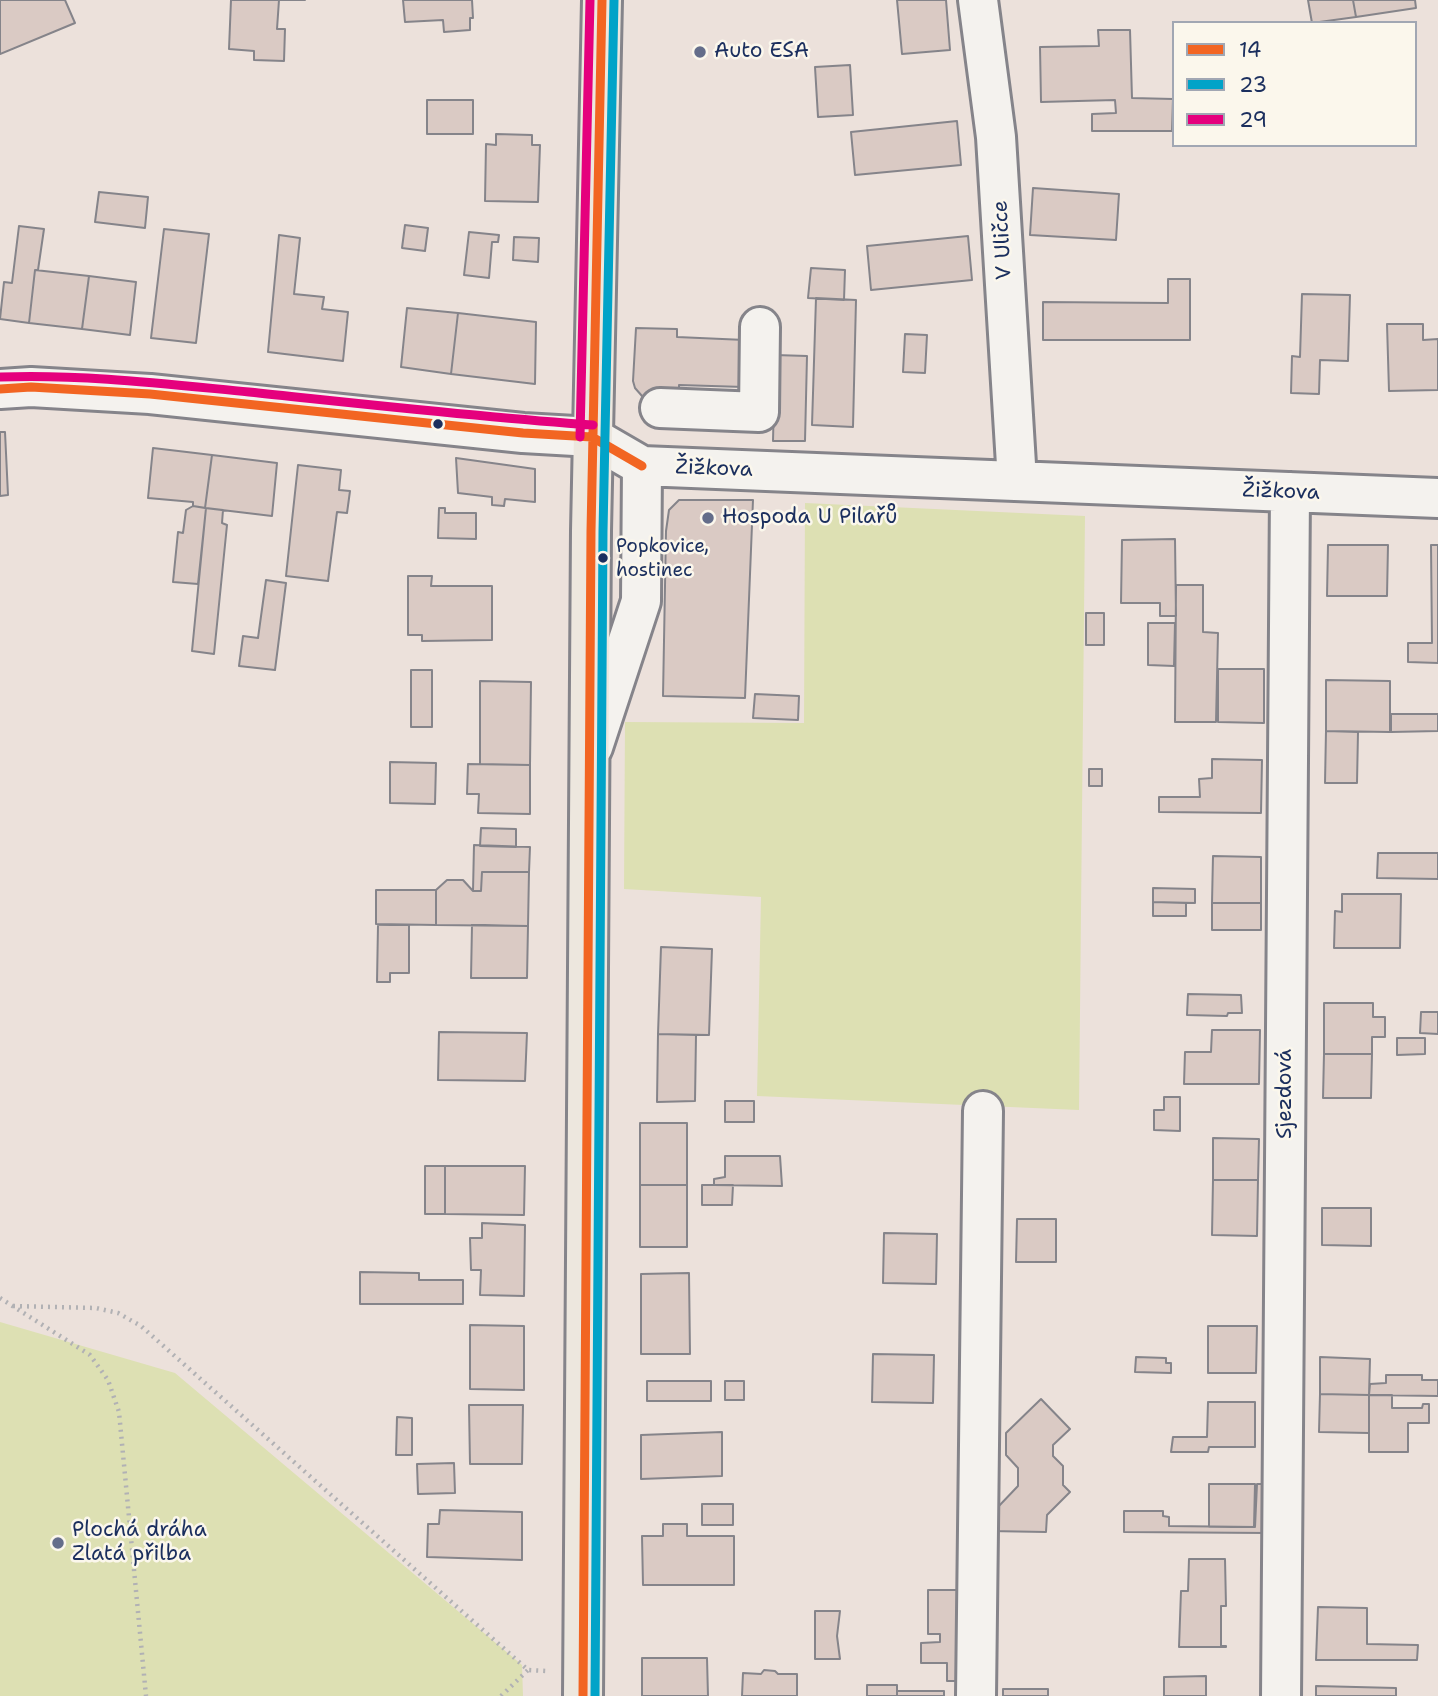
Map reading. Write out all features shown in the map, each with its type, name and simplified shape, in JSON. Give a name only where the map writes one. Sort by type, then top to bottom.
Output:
[{"type":"main road","points":[[583,1684],[592,437],[601,0]]},
{"type":"street","name":"V Uličce","points":[[978,0],[996,137],[1017,481]]},
{"type":"street","points":[[660,408],[759,412],[760,327]]},
{"type":"street","name":"Žižkova","points":[[10,382],[523,433],[592,437],[642,467],[1438,498]]},
{"type":"street","points":[[740,471],[741,412]]},
{"type":"street","points":[[590,758],[641,601],[642,467]]},
{"type":"street","name":"Sjezdová","points":[[1281,1696],[1290,492]]},
{"type":"street","points":[[976,1696],[983,1111]]},
{"type":"path","points":[[0,1298],[90,1355],[108,1380],[120,1412],[146,1696]]},
{"type":"path","points":[[13,1306],[96,1308],[118,1313],[141,1326],[528,1670],[583,1684]]},
{"type":"path","points":[[501,1696],[528,1670]]},
{"type":"green space","points":[[805,503],[1085,516],[1079,1110],[757,1096],[761,897],[624,889],[625,722],[804,723]]},
{"type":"green space","points":[[0,1322],[175,1373],[522,1665],[523,1696],[0,1696]]},
{"type":"building","points":[[0,0],[65,0],[75,23],[0,54]]},
{"type":"building","points":[[231,0],[279,0],[277,29],[285,29],[284,61],[254,60],[254,51],[229,49]]},
{"type":"building","points":[[403,0],[472,0],[473,18],[470,18],[470,30],[444,32],[443,20],[405,22]]},
{"type":"building","points":[[897,0],[946,0],[950,50],[902,54]]},
{"type":"building","points":[[1308,0],[1353,0],[1356,17],[1312,21]]},
{"type":"building","points":[[1353,0],[1415,0],[1416,8],[1356,17]]},
{"type":"building","points":[[1098,30],[1130,30],[1132,98],[1172,99],[1172,131],[1092,131],[1092,114],[1116,113],[1115,100],[1041,102],[1040,47],[1099,46]]},
{"type":"building","points":[[850,65],[853,115],[818,117],[815,67]]},
{"type":"building","points":[[427,100],[473,100],[473,134],[427,134]]},
{"type":"building","points":[[957,121],[961,165],[855,175],[851,132]]},
{"type":"building","points":[[496,134],[532,135],[532,145],[540,145],[538,202],[485,201],[486,144],[496,145]]},
{"type":"building","points":[[1033,188],[1119,194],[1116,240],[1030,235]]},
{"type":"building","points":[[99,192],[148,197],[145,228],[95,222]]},
{"type":"building","points":[[405,225],[428,228],[425,251],[402,248]]},
{"type":"building","points":[[19,226],[44,229],[38,270],[35,270],[29,323],[0,319],[4,282],[12,283]]},
{"type":"building","points":[[164,229],[209,234],[196,343],[151,338]]},
{"type":"building","points":[[469,232],[499,235],[498,242],[492,242],[489,278],[464,275]]},
{"type":"building","points":[[279,235],[300,238],[294,294],[324,297],[322,309],[348,312],[343,361],[268,352]]},
{"type":"building","points":[[968,236],[972,280],[871,290],[867,246]]},
{"type":"building","points":[[514,237],[539,238],[538,262],[513,260]]},
{"type":"building","points":[[811,268],[845,270],[844,300],[808,298]]},
{"type":"building","points":[[35,270],[89,276],[82,329],[29,323]]},
{"type":"building","points":[[89,276],[136,282],[130,335],[82,329]]},
{"type":"building","points":[[1168,279],[1190,279],[1190,340],[1043,340],[1043,302],[1168,303]]},
{"type":"building","points":[[1302,294],[1350,295],[1348,361],[1320,360],[1319,394],[1291,393],[1292,356],[1300,357]]},
{"type":"building","points":[[816,298],[856,300],[853,427],[812,425]]},
{"type":"building","points":[[407,308],[458,313],[451,374],[401,367]]},
{"type":"building","points":[[458,313],[536,322],[535,384],[451,374]]},
{"type":"building","points":[[1387,324],[1423,324],[1423,340],[1438,339],[1438,390],[1389,391]]},
{"type":"building","points":[[636,328],[677,329],[677,337],[745,340],[744,387],[679,385],[679,399],[642,396],[633,381]]},
{"type":"building","points":[[905,334],[927,335],[925,373],[903,372]]},
{"type":"building","points":[[775,355],[807,356],[805,441],[773,441]]},
{"type":"building","points":[[0,432],[5,432],[8,495],[0,496]]},
{"type":"building","points":[[153,448],[212,455],[205,508],[193,506],[193,502],[148,498]]},
{"type":"building","points":[[212,455],[277,463],[272,516],[205,508]]},
{"type":"building","points":[[456,458],[535,469],[535,502],[505,499],[504,506],[492,505],[492,497],[458,493]]},
{"type":"building","points":[[298,465],[341,470],[339,490],[350,491],[347,513],[337,512],[328,581],[286,576]]},
{"type":"building","points":[[679,500],[753,500],[745,698],[663,696],[666,531],[669,510]]},
{"type":"building","points":[[193,506],[206,508],[198,584],[173,582],[178,532],[183,533],[186,510]]},
{"type":"building","points":[[206,508],[223,510],[222,523],[227,525],[214,654],[192,651]]},
{"type":"building","points":[[439,508],[445,508],[445,513],[476,513],[476,539],[438,538]]},
{"type":"building","points":[[1175,539],[1176,616],[1160,616],[1160,603],[1121,603],[1122,540]]},
{"type":"building","points":[[1328,545],[1388,545],[1387,596],[1327,596]]},
{"type":"building","points":[[1431,545],[1438,545],[1438,663],[1408,662],[1408,643],[1432,643]]},
{"type":"building","points":[[408,576],[432,576],[431,586],[492,586],[492,640],[422,641],[422,635],[408,635]]},
{"type":"building","points":[[266,580],[286,583],[275,670],[239,666],[243,636],[258,638]]},
{"type":"building","points":[[1176,585],[1203,585],[1203,632],[1218,633],[1216,722],[1175,722]]},
{"type":"building","points":[[1086,613],[1104,613],[1104,645],[1086,645]]},
{"type":"building","points":[[1148,623],[1175,623],[1174,666],[1148,665]]},
{"type":"building","points":[[1218,669],[1264,669],[1264,723],[1218,722]]},
{"type":"building","points":[[411,670],[432,670],[432,727],[411,727]]},
{"type":"building","points":[[1326,680],[1390,681],[1390,732],[1326,731]]},
{"type":"building","points":[[480,681],[531,682],[530,765],[480,764]]},
{"type":"building","points":[[755,694],[799,696],[798,720],[753,718]]},
{"type":"building","points":[[1391,714],[1438,714],[1438,731],[1391,732]]},
{"type":"building","points":[[1326,731],[1358,732],[1357,783],[1325,783]]},
{"type":"building","points":[[1212,759],[1262,760],[1261,813],[1159,812],[1159,797],[1200,797],[1199,779],[1212,778]]},
{"type":"building","points":[[390,762],[436,763],[435,804],[390,803]]},
{"type":"building","points":[[468,764],[530,765],[530,814],[478,813],[479,794],[467,794]]},
{"type":"building","points":[[1089,769],[1102,769],[1102,786],[1089,786]]},
{"type":"building","points":[[481,828],[516,829],[516,847],[480,846]]},
{"type":"building","points":[[474,845],[530,847],[529,872],[482,872],[481,891],[473,891]]},
{"type":"building","points":[[1378,853],[1438,853],[1438,879],[1377,878]]},
{"type":"building","points":[[1213,856],[1261,857],[1261,903],[1212,903]]},
{"type":"building","points":[[482,872],[529,872],[528,926],[436,925],[436,890],[447,880],[463,880],[473,891],[481,891]]},
{"type":"building","points":[[1153,888],[1195,889],[1195,903],[1153,902]]},
{"type":"building","points":[[376,890],[436,890],[436,925],[376,924]]},
{"type":"building","points":[[1342,894],[1401,894],[1400,948],[1334,948],[1335,911],[1342,912]]},
{"type":"building","points":[[1153,902],[1186,903],[1186,916],[1153,916]]},
{"type":"building","points":[[1212,903],[1261,903],[1261,930],[1212,930]]},
{"type":"building","points":[[378,925],[409,925],[409,973],[390,973],[390,982],[377,982]]},
{"type":"building","points":[[472,925],[528,926],[527,978],[471,978]]},
{"type":"building","points":[[661,947],[712,949],[709,1035],[658,1034]]},
{"type":"building","points":[[1188,994],[1241,995],[1242,1013],[1228,1013],[1227,1016],[1187,1015]]},
{"type":"building","points":[[1324,1003],[1373,1003],[1373,1017],[1385,1017],[1385,1037],[1372,1037],[1372,1054],[1324,1054]]},
{"type":"building","points":[[1421,1012],[1438,1012],[1438,1034],[1420,1033]]},
{"type":"building","points":[[1212,1030],[1260,1030],[1259,1084],[1184,1084],[1185,1052],[1211,1052]]},
{"type":"building","points":[[439,1032],[527,1033],[525,1081],[438,1080]]},
{"type":"building","points":[[658,1034],[696,1035],[695,1101],[657,1102]]},
{"type":"building","points":[[1397,1038],[1425,1038],[1425,1054],[1397,1055]]},
{"type":"building","points":[[1324,1054],[1372,1054],[1371,1098],[1323,1098]]},
{"type":"building","points":[[1164,1097],[1180,1097],[1180,1131],[1154,1130],[1154,1110],[1164,1110]]},
{"type":"building","points":[[725,1101],[754,1101],[754,1122],[725,1122]]},
{"type":"building","points":[[640,1123],[687,1123],[687,1185],[640,1185]]},
{"type":"building","points":[[1213,1138],[1259,1139],[1258,1180],[1213,1180]]},
{"type":"building","points":[[725,1156],[780,1156],[782,1186],[714,1185],[714,1179],[725,1177]]},
{"type":"building","points":[[425,1166],[445,1166],[445,1214],[425,1214]]},
{"type":"building","points":[[445,1166],[525,1166],[524,1215],[445,1214]]},
{"type":"building","points":[[1213,1180],[1258,1180],[1257,1236],[1212,1235]]},
{"type":"building","points":[[640,1185],[687,1185],[687,1247],[640,1247]]},
{"type":"building","points":[[702,1185],[733,1185],[732,1205],[702,1205]]},
{"type":"building","points":[[1322,1208],[1371,1208],[1371,1246],[1322,1245]]},
{"type":"building","points":[[1017,1219],[1056,1219],[1056,1262],[1016,1262]]},
{"type":"building","points":[[482,1223],[525,1225],[524,1296],[480,1295],[481,1270],[471,1270],[470,1238],[482,1238]]},
{"type":"building","points":[[884,1233],[937,1234],[936,1284],[883,1283]]},
{"type":"building","points":[[360,1272],[419,1273],[419,1280],[463,1280],[463,1304],[360,1304]]},
{"type":"building","points":[[689,1273],[690,1354],[641,1354],[641,1274]]},
{"type":"building","points":[[470,1325],[524,1326],[524,1390],[470,1389]]},
{"type":"building","points":[[1208,1326],[1257,1326],[1256,1373],[1208,1373]]},
{"type":"building","points":[[873,1354],[934,1355],[933,1403],[872,1402]]},
{"type":"building","points":[[1136,1357],[1166,1358],[1166,1363],[1171,1363],[1171,1373],[1135,1372]]},
{"type":"building","points":[[1320,1357],[1370,1359],[1369,1395],[1320,1394]]},
{"type":"building","points":[[1386,1375],[1422,1375],[1422,1380],[1438,1380],[1438,1396],[1369,1395],[1370,1384],[1386,1383]]},
{"type":"building","points":[[647,1381],[711,1381],[711,1401],[647,1401]]},
{"type":"building","points":[[725,1381],[744,1381],[744,1400],[725,1400]]},
{"type":"building","points":[[1320,1394],[1369,1395],[1369,1433],[1319,1432]]},
{"type":"building","points":[[1369,1395],[1392,1395],[1392,1408],[1422,1408],[1423,1404],[1429,1404],[1429,1423],[1408,1423],[1408,1452],[1369,1452]]},
{"type":"building","points":[[1041,1399],[1070,1429],[1053,1445],[1053,1456],[1063,1466],[1063,1485],[1070,1492],[1047,1515],[1046,1532],[989,1531],[997,1508],[1018,1486],[1018,1468],[1006,1455],[1006,1433]]},
{"type":"building","points":[[1208,1402],[1255,1402],[1255,1447],[1209,1447],[1208,1452],[1171,1452],[1173,1437],[1207,1437]]},
{"type":"building","points":[[469,1405],[523,1405],[522,1464],[470,1464]]},
{"type":"building","points":[[397,1417],[412,1418],[412,1455],[396,1455]]},
{"type":"building","points":[[722,1432],[722,1476],[641,1479],[641,1435]]},
{"type":"building","points":[[454,1463],[455,1493],[418,1494],[417,1464]]},
{"type":"building","points":[[1209,1484],[1255,1484],[1254,1527],[1209,1527]]},
{"type":"building","points":[[1257,1484],[1267,1484],[1267,1533],[1124,1532],[1124,1511],[1163,1511],[1163,1516],[1169,1517],[1169,1526],[1255,1527]]},
{"type":"building","points":[[702,1504],[733,1504],[733,1525],[702,1525]]},
{"type":"building","points":[[440,1510],[522,1512],[522,1560],[427,1557],[428,1524],[439,1524]]},
{"type":"building","points":[[663,1524],[687,1524],[687,1536],[734,1536],[734,1585],[643,1585],[642,1536],[663,1536]]},
{"type":"building","points":[[1189,1559],[1225,1559],[1226,1606],[1221,1606],[1221,1646],[1226,1647],[1179,1647],[1181,1591],[1188,1591]]},
{"type":"building","points":[[928,1590],[966,1590],[965,1681],[947,1681],[947,1663],[921,1663],[921,1643],[940,1642],[940,1634],[928,1634]]},
{"type":"building","points":[[1318,1607],[1367,1608],[1367,1644],[1418,1645],[1417,1660],[1316,1660]]},
{"type":"building","points":[[815,1611],[840,1611],[837,1636],[840,1659],[815,1659]]},
{"type":"building","points":[[642,1658],[707,1658],[708,1696],[642,1696]]},
{"type":"building","points":[[764,1670],[778,1674],[797,1674],[797,1696],[742,1696],[743,1673],[761,1674]]},
{"type":"building","points":[[1206,1676],[1206,1696],[1164,1696],[1164,1677]]},
{"type":"building","points":[[867,1685],[897,1685],[897,1696],[867,1696]]},
{"type":"building","points":[[1316,1686],[1396,1688],[1396,1696],[1316,1696]]},
{"type":"building","points":[[1003,1689],[1048,1689],[1048,1696],[1003,1696]]},
{"type":"building","points":[[897,1691],[944,1691],[944,1696],[897,1696]]},
{"type":"transit line","name":"29","points":[[580,437],[590,0]]},
{"type":"transit line","name":"14","points":[[583,1696],[591,531],[602,0]]},
{"type":"transit line","name":"23","points":[[595,1696],[603,531],[614,0]]},
{"type":"transit line","name":"29","points":[[0,377],[125,380],[593,425]]},
{"type":"transit line","name":"14","points":[[0,389],[31,387],[150,394],[523,433],[592,437],[642,466]]},
{"type":"place","name":"Auto ESA","points":[[700,52]]},
{"type":"place","name":"Hospoda U Pilařů","points":[[708,518]]},
{"type":"place","name":"Popkovice, hostinec","points":[[603,558]]},
{"type":"place","name":"Plochá dráha Zlatá přilba","points":[[58,1543]]}]
